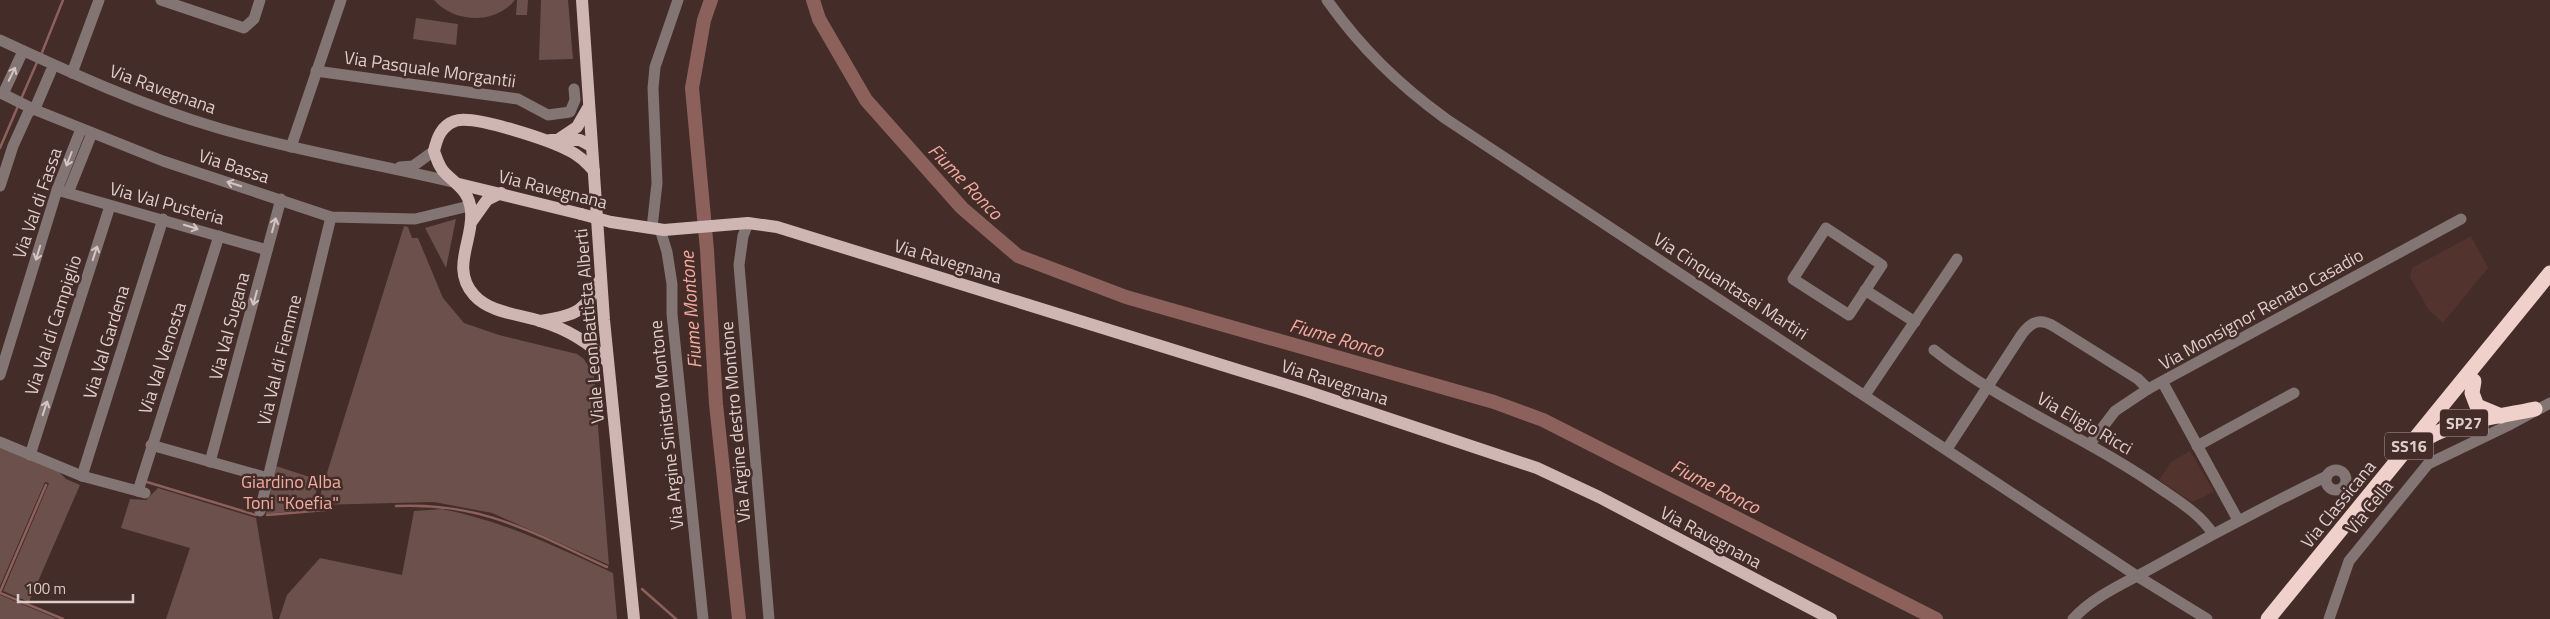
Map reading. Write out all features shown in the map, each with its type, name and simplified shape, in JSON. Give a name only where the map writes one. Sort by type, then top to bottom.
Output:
[{"type":"highway","name":"Via Classicana","points":[[2268,619],[2550,273]]},
{"type":"highway","name":"Via Classicana","points":[[2278,619],[2550,288]]},
{"type":"highway","name":"SP27","points":[[2474,380],[2472,393],[2477,406],[2488,412],[2503,416]]},
{"type":"highway","name":"SP27","points":[[2427,438],[2452,426],[2546,407]]},
{"type":"main road","name":"Viale Leon Battista Alberti","points":[[582,0],[588,108],[608,362],[634,619]]},
{"type":"main road","points":[[553,140],[577,127],[588,108]]},
{"type":"main road","points":[[591,146],[580,140],[553,140],[465,119],[446,126],[439,135],[434,151],[446,174],[459,184],[469,201],[472,220],[462,261],[467,283],[473,294],[494,308],[540,321],[584,340],[608,362]]},
{"type":"main road","points":[[553,140],[572,152],[594,171]]},
{"type":"main road","points":[[572,152],[591,146]]},
{"type":"main road","name":"Via Ravegnana","points":[[459,184],[611,222],[658,229],[748,223],[790,231],[1315,394],[1537,468],[1598,497],[1831,619]]},
{"type":"main road","points":[[472,220],[487,200],[501,194]]},
{"type":"main road","points":[[582,310],[592,297],[601,277]]},
{"type":"main road","points":[[540,321],[582,310],[593,313],[605,323],[595,334],[584,340]]},
{"type":"street","points":[[72,73],[99,0]]},
{"type":"street","points":[[161,0],[244,28],[254,19],[260,0]]},
{"type":"street","points":[[291,147],[341,0]]},
{"type":"street","points":[[658,229],[653,88],[656,67],[678,0]]},
{"type":"street","name":"Via Cinquantasei Martiri","points":[[1327,0],[1351,34],[1410,93],[2137,576]]},
{"type":"street","name":"Via Ravegnana","points":[[0,40],[52,68],[72,73],[215,127],[291,147],[388,166],[459,184]]},
{"type":"street","points":[[1,93],[23,51]]},
{"type":"street","points":[[0,186],[13,146],[28,113],[36,106],[52,68]]},
{"type":"street","name":"Via Pasquale Morgantii","points":[[316,71],[518,99],[548,115],[570,112],[575,100],[574,89]]},
{"type":"street","name":"Via Bassa","points":[[1,93],[32,109],[163,161],[332,217],[414,219],[465,207]]},
{"type":"street","name":"Via Val di Fassa","points":[[0,375],[63,191],[86,131]]},
{"type":"street","points":[[388,166],[414,166],[434,151]]},
{"type":"street","name":"Via Val Pusteria","points":[[63,191],[153,219],[163,219],[267,250]]},
{"type":"street","name":"Via Val Sugana","points":[[210,462],[281,199]]},
{"type":"street","name":"Via Val di Campiglio","points":[[30,455],[110,206]]},
{"type":"street","name":"Via Val di Fiemme","points":[[260,511],[332,217]]},
{"type":"street","name":"Via Val Gardena","points":[[82,476],[163,219]]},
{"type":"street","name":"Via Monsignor Renato Casadio","points":[[2090,444],[2115,411],[2148,389],[2163,383],[2461,219]]},
{"type":"street","name":"Via Argine destro Montone","points":[[748,223],[743,236],[739,265],[768,619]]},
{"type":"street","points":[[1826,228],[1882,265],[1865,290],[1848,315],[1793,278],[1826,228]]},
{"type":"street","name":"Via Argine Sinistro Montone","points":[[658,229],[667,252],[672,284],[672,314],[703,619]]},
{"type":"street","name":"Via Val Venosta","points":[[82,476],[142,492],[151,445],[219,236]]},
{"type":"street","points":[[1865,395],[1958,259]]},
{"type":"street","points":[[1865,290],[1915,322]]},
{"type":"street","points":[[1947,449],[1987,387],[2032,323],[2044,321],[2138,379],[2148,389]]},
{"type":"street","name":"Via Eligio Ricci","points":[[1934,350],[1987,387],[2090,444],[2144,478],[2195,513],[2213,534]]},
{"type":"street","points":[[2163,383],[2238,520]]},
{"type":"street","points":[[2197,446],[2294,393]]},
{"type":"street","name":"Via Cella","points":[[2330,619],[2349,561],[2428,464],[2546,407]]},
{"type":"street","points":[[0,442],[82,476]]},
{"type":"street","points":[[151,445],[268,478]]},
{"type":"street","points":[[2072,619],[2097,598],[2238,520],[2327,476]]},
{"type":"street","points":[[2137,576],[2207,619]]},
{"type":"shaded area","points":[[2471,236],[2488,268],[2443,323],[2428,309],[2410,277],[2412,268]]},
{"type":"shaded area","points":[[2190,451],[2214,492],[2192,502],[2159,480],[2171,462]]},
{"type":"green space","points":[[434,0],[515,0],[497,14],[474,18],[452,13],[442,8]]},
{"type":"green space","points":[[517,0],[528,0],[527,15],[516,15]]},
{"type":"green space","points":[[541,0],[568,0],[573,59],[539,60]]},
{"type":"green space","points":[[416,18],[458,24],[456,45],[413,39]]},
{"type":"green space","points":[[456,219],[446,268],[425,228]]},
{"type":"green space","points":[[404,226],[408,227],[412,238],[418,238],[443,298],[464,323],[499,335],[577,354],[584,359],[594,376],[609,565],[492,513],[434,502],[317,505]]},
{"type":"green space","points":[[0,446],[58,471],[66,479],[80,485],[29,602],[3,591],[49,483],[45,482],[0,586]]},
{"type":"green space","name":"Giardino Alba Toni \"Koefia\"","points":[[276,466],[319,480],[312,509],[266,514]]},
{"type":"green space","points":[[158,488],[256,518],[273,619],[166,619],[190,548],[121,528],[130,499],[146,500]]},
{"type":"green space","points":[[442,509],[487,520],[550,544],[613,573],[617,619],[279,619],[287,595],[320,558],[402,575],[414,511]]},
{"type":"green space","points":[[0,595],[53,617],[58,619],[0,619]]},
{"type":"waterway","points":[[41,55],[63,0]]},
{"type":"waterway","name":"Fiume Montone","points":[[711,0],[704,20],[692,88],[707,250],[716,404],[739,619]]},
{"type":"waterway","name":"Fiume Ronco","points":[[813,0],[819,19],[866,100],[962,208],[1018,256],[1126,297],[1494,402],[1543,420],[1936,619]]},
{"type":"waterway","points":[[21,99],[38,60]]},
{"type":"waterway","points":[[0,148],[18,106]]},
{"type":"waterway","points":[[147,482],[256,515]]},
{"type":"waterway","points":[[0,592],[46,485]]},
{"type":"waterway","points":[[396,506],[427,506],[481,514],[530,531],[607,567]]},
{"type":"waterway","points":[[267,515],[325,510]]},
{"type":"waterway","points":[[642,589],[676,619]]},
{"type":"waterway","points":[[0,593],[63,619]]}]
